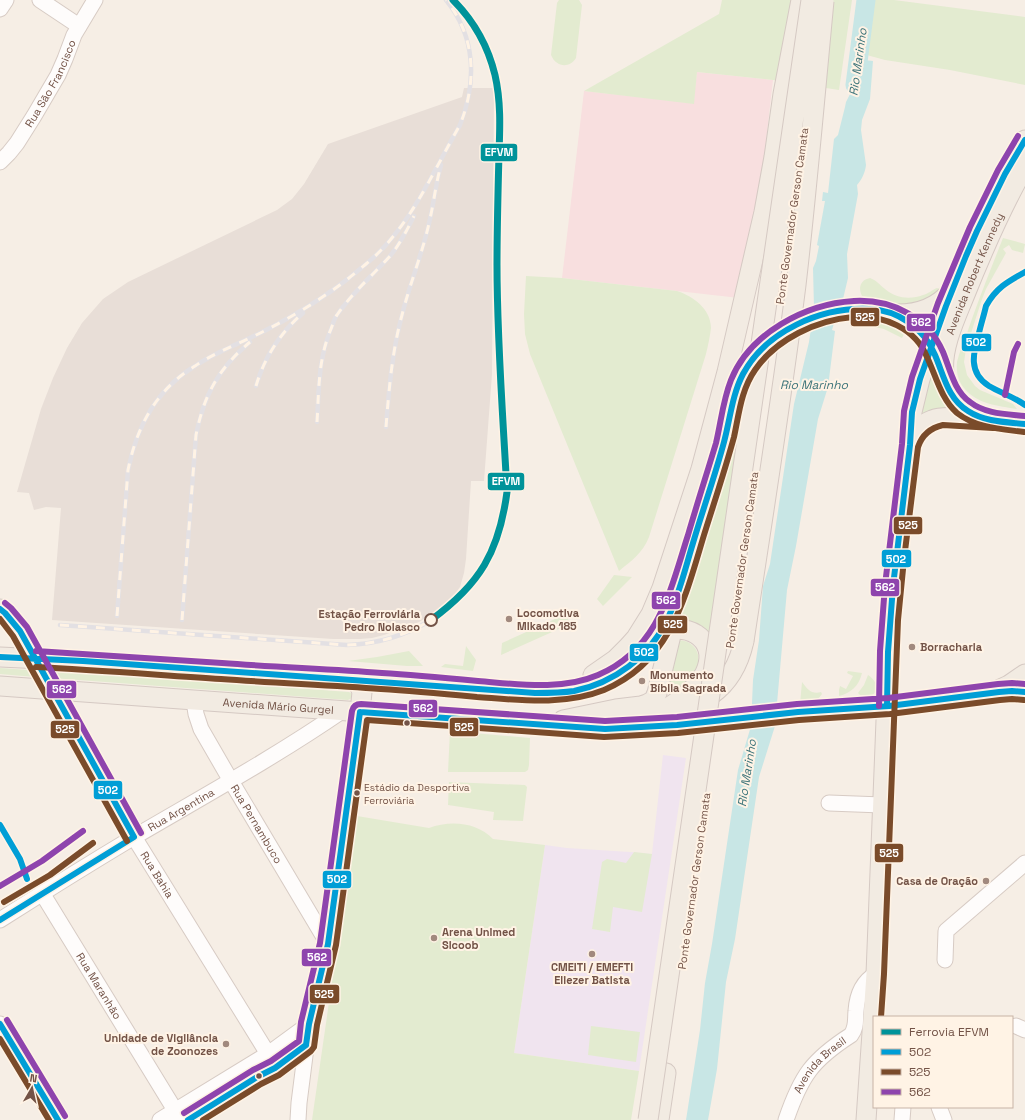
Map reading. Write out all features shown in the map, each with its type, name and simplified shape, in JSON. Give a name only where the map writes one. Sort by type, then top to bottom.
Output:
[{"type":"main road","points":[[527,692],[555,690],[577,683],[616,659],[627,648],[644,626],[657,601],[696,484],[727,372],[768,193],[783,94],[801,0]]},
{"type":"main road","points":[[605,729],[631,725],[693,705],[709,697],[718,690],[732,672],[742,652],[796,284],[802,232],[820,0]]},
{"type":"main road","name":"Ponte Governador Gerson Camata","points":[[648,1120],[701,751],[820,0]]},
{"type":"main road","name":"Ponte Governador Gerson Camata","points":[[659,1120],[820,0]]},
{"type":"main road","name":"Avenida Robert Kennedy","points":[[874,1016],[888,652],[892,592],[910,445],[910,429],[920,379],[954,285],[990,203],[1025,140]]},
{"type":"main road","name":"Avenida Robert Kennedy","points":[[947,386],[944,375],[944,363],[950,334],[989,237],[1025,166]]},
{"type":"main road","points":[[893,314],[911,314],[928,309],[943,299],[954,285]]},
{"type":"main road","points":[[0,657],[527,692],[564,692],[578,690],[606,680],[630,665],[651,646],[663,632],[677,596],[725,440],[736,391],[750,364],[759,353],[775,339],[793,327],[806,320],[846,310],[871,309],[903,318],[912,324],[932,347],[947,386],[961,406],[976,415],[992,420]]},
{"type":"main road","points":[[910,445],[920,427],[931,420],[942,417],[992,420],[1025,424]]},
{"type":"main road","points":[[0,609],[20,631],[53,690]]},
{"type":"main road","points":[[652,718],[676,703],[695,686],[705,673],[709,661],[709,655],[705,644],[697,634],[678,628],[663,632]]},
{"type":"main road","points":[[540,725],[616,709],[637,707],[654,700],[672,635],[663,632]]},
{"type":"main road","points":[[605,729],[658,728],[799,712],[887,706],[988,693],[1008,685],[1025,674]]},
{"type":"main road","points":[[351,712],[362,692],[357,680]]},
{"type":"main road","name":"Avenida Mário Gurgel","points":[[0,686],[80,693],[605,729]]},
{"type":"main road","points":[[527,692],[557,701],[616,709]]},
{"type":"main road","name":"Avenida Robert Kennedy","points":[[866,1120],[873,1034]]},
{"type":"street","points":[[0,9],[6,0]]},
{"type":"street","points":[[40,0],[79,26]]},
{"type":"street","name":"Rua São Francisco","points":[[0,162],[17,143],[58,75],[74,35],[94,0]]},
{"type":"street","name":"Rua Bahia","points":[[53,690],[134,837],[268,1054]]},
{"type":"street","points":[[988,693],[1009,691],[1025,692]]},
{"type":"street","name":"Rua Pernambuco","points":[[194,700],[196,714],[201,729],[328,944]]},
{"type":"street","points":[[298,1120],[309,1024],[328,944],[351,712]]},
{"type":"street","name":"Rua Argentina","points":[[0,920],[134,837],[231,781],[322,725],[351,712]]},
{"type":"street","points":[[829,804],[882,805]]},
{"type":"street","points":[[945,960],[946,931],[1025,863]]},
{"type":"street","name":"Rua Maranhão","points":[[42,893],[179,1115]]},
{"type":"street","name":"Avenida Brasil","points":[[786,1120],[797,1090],[808,1072],[827,1051],[851,1035],[853,1032],[856,1025],[856,1011],[860,992],[866,981],[876,974]]},
{"type":"street","points":[[0,1024],[58,1120]]},
{"type":"street","points":[[160,1120],[179,1115],[309,1024]]},
{"type":"street","points":[[188,1120],[257,1077],[275,1068],[306,1045]]},
{"type":"street","points":[[268,1054],[275,1068]]},
{"type":"street","points":[[902,1120],[903,1108]]},
{"type":"street","points":[[939,1108],[944,1120]]},
{"type":"shaded area","points":[[697,72],[773,80],[748,299],[562,278],[584,91],[693,103]]},
{"type":"shaded area","points":[[464,88],[494,88],[492,374],[484,481],[471,481],[464,573],[460,587],[452,598],[443,607],[419,622],[384,635],[360,639],[333,639],[52,620],[61,508],[46,507],[34,510],[29,493],[17,492],[41,409],[67,348],[82,323],[103,299],[128,282],[277,210],[292,199],[304,184],[328,144],[462,97]]},
{"type":"shaded area","name":"CMEITI / EMEFTI Eliezer Batista","points":[[663,755],[686,758],[639,1071],[514,1053],[545,845],[652,854]]},
{"type":"green space","points":[[559,0],[579,0],[582,5],[576,58],[573,62],[566,65],[556,62],[551,55],[557,3]]},
{"type":"green space","points":[[722,0],[852,0],[839,90],[773,80],[697,72],[694,104],[584,91],[719,14]]},
{"type":"green space","points":[[870,0],[894,0],[1025,17],[1025,85],[950,70],[885,60],[863,54]]},
{"type":"green space","points":[[1003,238],[1025,244],[1023,253],[1012,250],[1009,245],[1003,249],[1006,253],[986,289],[966,349],[964,362],[967,375],[975,386],[980,390],[1013,404],[1017,409],[1003,407],[975,398],[962,385],[957,369],[957,362],[960,352]]},
{"type":"green space","points":[[526,276],[562,278],[677,291],[689,296],[700,304],[708,315],[710,321],[711,331],[706,354],[649,537],[640,552],[619,571],[530,354],[525,334],[524,314]]},
{"type":"green space","points":[[870,278],[889,292],[908,298],[927,294],[937,288],[940,289],[929,300],[903,305],[862,296],[860,287],[862,282]]},
{"type":"green space","points":[[860,317],[881,320],[905,332],[902,338],[884,329],[843,321]]},
{"type":"green space","points":[[930,370],[934,383],[940,394],[956,414],[918,419]]},
{"type":"green space","points":[[744,401],[712,641],[677,621],[721,487]]},
{"type":"green space","points":[[614,575],[632,577],[603,606],[597,599]]},
{"type":"green space","points":[[566,614],[570,624],[501,655],[502,643]]},
{"type":"green space","points":[[676,640],[689,643],[694,646],[698,657],[697,669],[687,682],[664,695]]},
{"type":"green space","points":[[466,646],[476,660],[473,671],[441,667],[445,664],[463,666]]},
{"type":"green space","points":[[409,651],[423,666],[348,661],[377,657]]},
{"type":"green space","points":[[0,668],[29,670],[35,677],[0,674]]},
{"type":"green space","points":[[47,670],[349,692],[352,694],[352,698],[348,700],[52,678]]},
{"type":"green space","points":[[848,671],[862,673],[861,678],[851,691],[839,696],[840,686],[846,689],[853,676],[847,673]]},
{"type":"green space","points":[[868,675],[875,682],[878,691],[872,695],[860,695],[858,693],[864,685]]},
{"type":"green space","points":[[802,682],[810,691],[815,693],[821,692],[822,694],[820,697],[815,701],[800,704]]},
{"type":"green space","points":[[450,731],[530,738],[528,770],[525,772],[448,772]]},
{"type":"green space","points":[[449,782],[525,785],[527,787],[523,821],[493,820],[494,812],[448,805]]},
{"type":"green space","name":"Arena Unimed Sicoob","points":[[357,816],[429,828],[437,825],[454,823],[463,824],[487,833],[493,839],[545,845],[514,1053],[639,1071],[631,1120],[312,1120]]},
{"type":"green space","points":[[634,852],[652,854],[642,912],[613,907],[610,932],[592,929],[602,862],[607,859],[626,863]]},
{"type":"green space","points":[[591,1026],[640,1032],[636,1062],[588,1055]]},
{"type":"water","name":"Rio Marinho","points":[[856,59],[873,61],[870,99],[862,120],[861,130],[866,165],[863,176],[857,185],[858,194],[847,254],[848,278],[843,299],[832,330],[835,331],[828,387],[818,419],[787,590],[775,726],[759,777],[735,939],[726,982],[717,1069],[708,1120],[686,1120],[700,1030],[705,983],[738,770],[751,726],[753,680],[759,640],[763,586],[770,564],[794,404],[809,342],[814,308],[813,268],[819,246],[817,245],[825,201],[822,201],[823,192],[828,193],[834,139],[838,135],[846,102],[853,88]]},
{"type":"waterway","name":"Rio Marinho","points":[[855,85],[866,0]]},
{"type":"railway","points":[[117,616],[128,470],[137,439],[150,410],[169,386],[195,366],[212,356],[259,334],[319,300],[355,274],[382,250],[408,217],[430,181],[460,125],[466,109],[469,93],[471,60],[463,29],[456,14],[446,0]]},
{"type":"railway","points":[[386,427],[391,371],[396,343],[405,303],[427,231],[441,165]]},
{"type":"railway","points":[[317,422],[321,363],[335,318],[349,299],[394,251],[414,216]]},
{"type":"railway","points":[[256,386],[259,376],[274,346],[295,320],[303,313]]},
{"type":"railway","points":[[182,620],[196,435],[199,421],[208,395],[221,373],[229,362],[250,342]]},
{"type":"railway","points":[[60,625],[347,645],[380,641],[401,635],[431,620]]},
{"type":"rail line","name":"EFVM","points":[[431,620],[448,607],[462,593],[474,580],[484,565],[499,532],[507,492],[500,379],[497,293],[497,223],[500,124],[499,104],[495,75],[484,44],[474,25],[453,0]]},
{"type":"transit line","name":"562","points":[[879,706],[880,651],[885,585],[902,444],[904,411],[912,377],[938,303],[970,227],[998,170],[1018,136]]},
{"type":"transit line","name":"502","points":[[887,706],[888,652],[893,586],[910,445],[912,412],[920,379],[946,306],[966,256],[1005,174],[1025,140]]},
{"type":"transit line","name":"502","points":[[1025,272],[1002,286],[994,294],[986,306],[974,355],[975,369],[982,381],[1025,405]]},
{"type":"transit line","name":"562","points":[[36,651],[362,672],[523,685],[554,685],[584,680],[598,675],[619,664],[635,650],[649,634],[659,616],[675,577],[713,454],[726,395],[731,380],[740,363],[751,348],[765,335],[781,324],[799,315],[835,303],[868,301],[894,307],[918,320],[928,329],[943,352],[956,386],[970,402],[989,411],[1025,416]]},
{"type":"transit line","name":"502","points":[[0,657],[83,661],[535,693],[559,693],[574,691],[603,682],[629,666],[650,646],[667,620],[682,582],[726,434],[739,382],[753,359],[766,345],[780,334],[814,317],[832,312],[851,309],[869,309],[890,313],[909,322],[924,337],[935,355],[951,394],[961,406],[975,415],[988,419],[1025,424]]},
{"type":"transit line","name":"525","points":[[36,667],[541,701],[589,695],[604,690],[627,678],[645,663],[660,645],[672,626],[690,582],[731,449],[741,402],[750,378],[764,359],[786,340],[812,327],[839,319],[865,317],[887,321],[906,331],[915,338],[922,347],[939,387],[951,407],[957,413],[980,425],[1024,432]]},
{"type":"transit line","name":"562","points":[[1005,395],[1014,352],[1018,344]]},
{"type":"transit line","name":"525","points":[[881,1016],[898,620],[918,447],[927,433],[934,428],[943,425],[993,428]]},
{"type":"transit line","name":"562","points":[[5,603],[27,627],[141,833]]},
{"type":"transit line","name":"502","points":[[0,609],[20,631],[134,837],[0,920]]},
{"type":"transit line","name":"525","points":[[0,619],[13,636],[127,841]]},
{"type":"transit line","name":"562","points":[[184,1113],[253,1070],[271,1061],[299,1041],[301,1022],[320,943],[352,711],[356,705],[361,704],[605,721],[677,717],[797,704],[888,698],[998,684],[1025,684]]},
{"type":"transit line","name":"502","points":[[360,712],[605,729],[677,725],[798,712],[889,706],[999,692],[1025,692]]},
{"type":"transit line","name":"525","points":[[203,1120],[261,1084],[279,1075],[311,1051],[314,1047],[317,1025],[336,945],[367,720],[604,737],[678,733],[799,720],[890,714],[1000,700],[1024,700]]},
{"type":"transit line","name":"502","points":[[306,1045],[309,1024],[328,944],[360,712]]},
{"type":"transit line","name":"502","points":[[0,825],[20,859],[27,879]]},
{"type":"transit line","name":"562","points":[[0,886],[42,861],[83,831]]},
{"type":"transit line","name":"525","points":[[4,902],[50,875],[93,843]]},
{"type":"transit line","name":"562","points":[[7,1020],[65,1116]]},
{"type":"transit line","name":"502","points":[[0,1024],[58,1120]]},
{"type":"transit line","name":"525","points":[[0,1039],[49,1120]]},
{"type":"transit line","name":"502","points":[[188,1120],[257,1077],[275,1068],[306,1045]]},
{"type":"place","name":"Locomotiva Mikado 185","points":[[509,619]]},
{"type":"place","name":"Estação Ferroviária Pedro Nolasco","points":[[431,620]]},
{"type":"place","name":"Borracharia","points":[[912,647]]},
{"type":"place","name":"Monumento Bíblia Sagrada","points":[[642,681]]},
{"type":"place","name":"Estádio da Desportiva Ferroviária","points":[[357,793]]},
{"type":"place","name":"Casa de Oração","points":[[986,881]]},
{"type":"place","name":"Arena Unimed Sicoob","points":[[434,938]]},
{"type":"place","name":"CMEITI / EMEFTI Eliezer Batista","points":[[592,954]]},
{"type":"place","name":"Unidade de Vigilância de Zoonozes","points":[[226,1044]]}]
